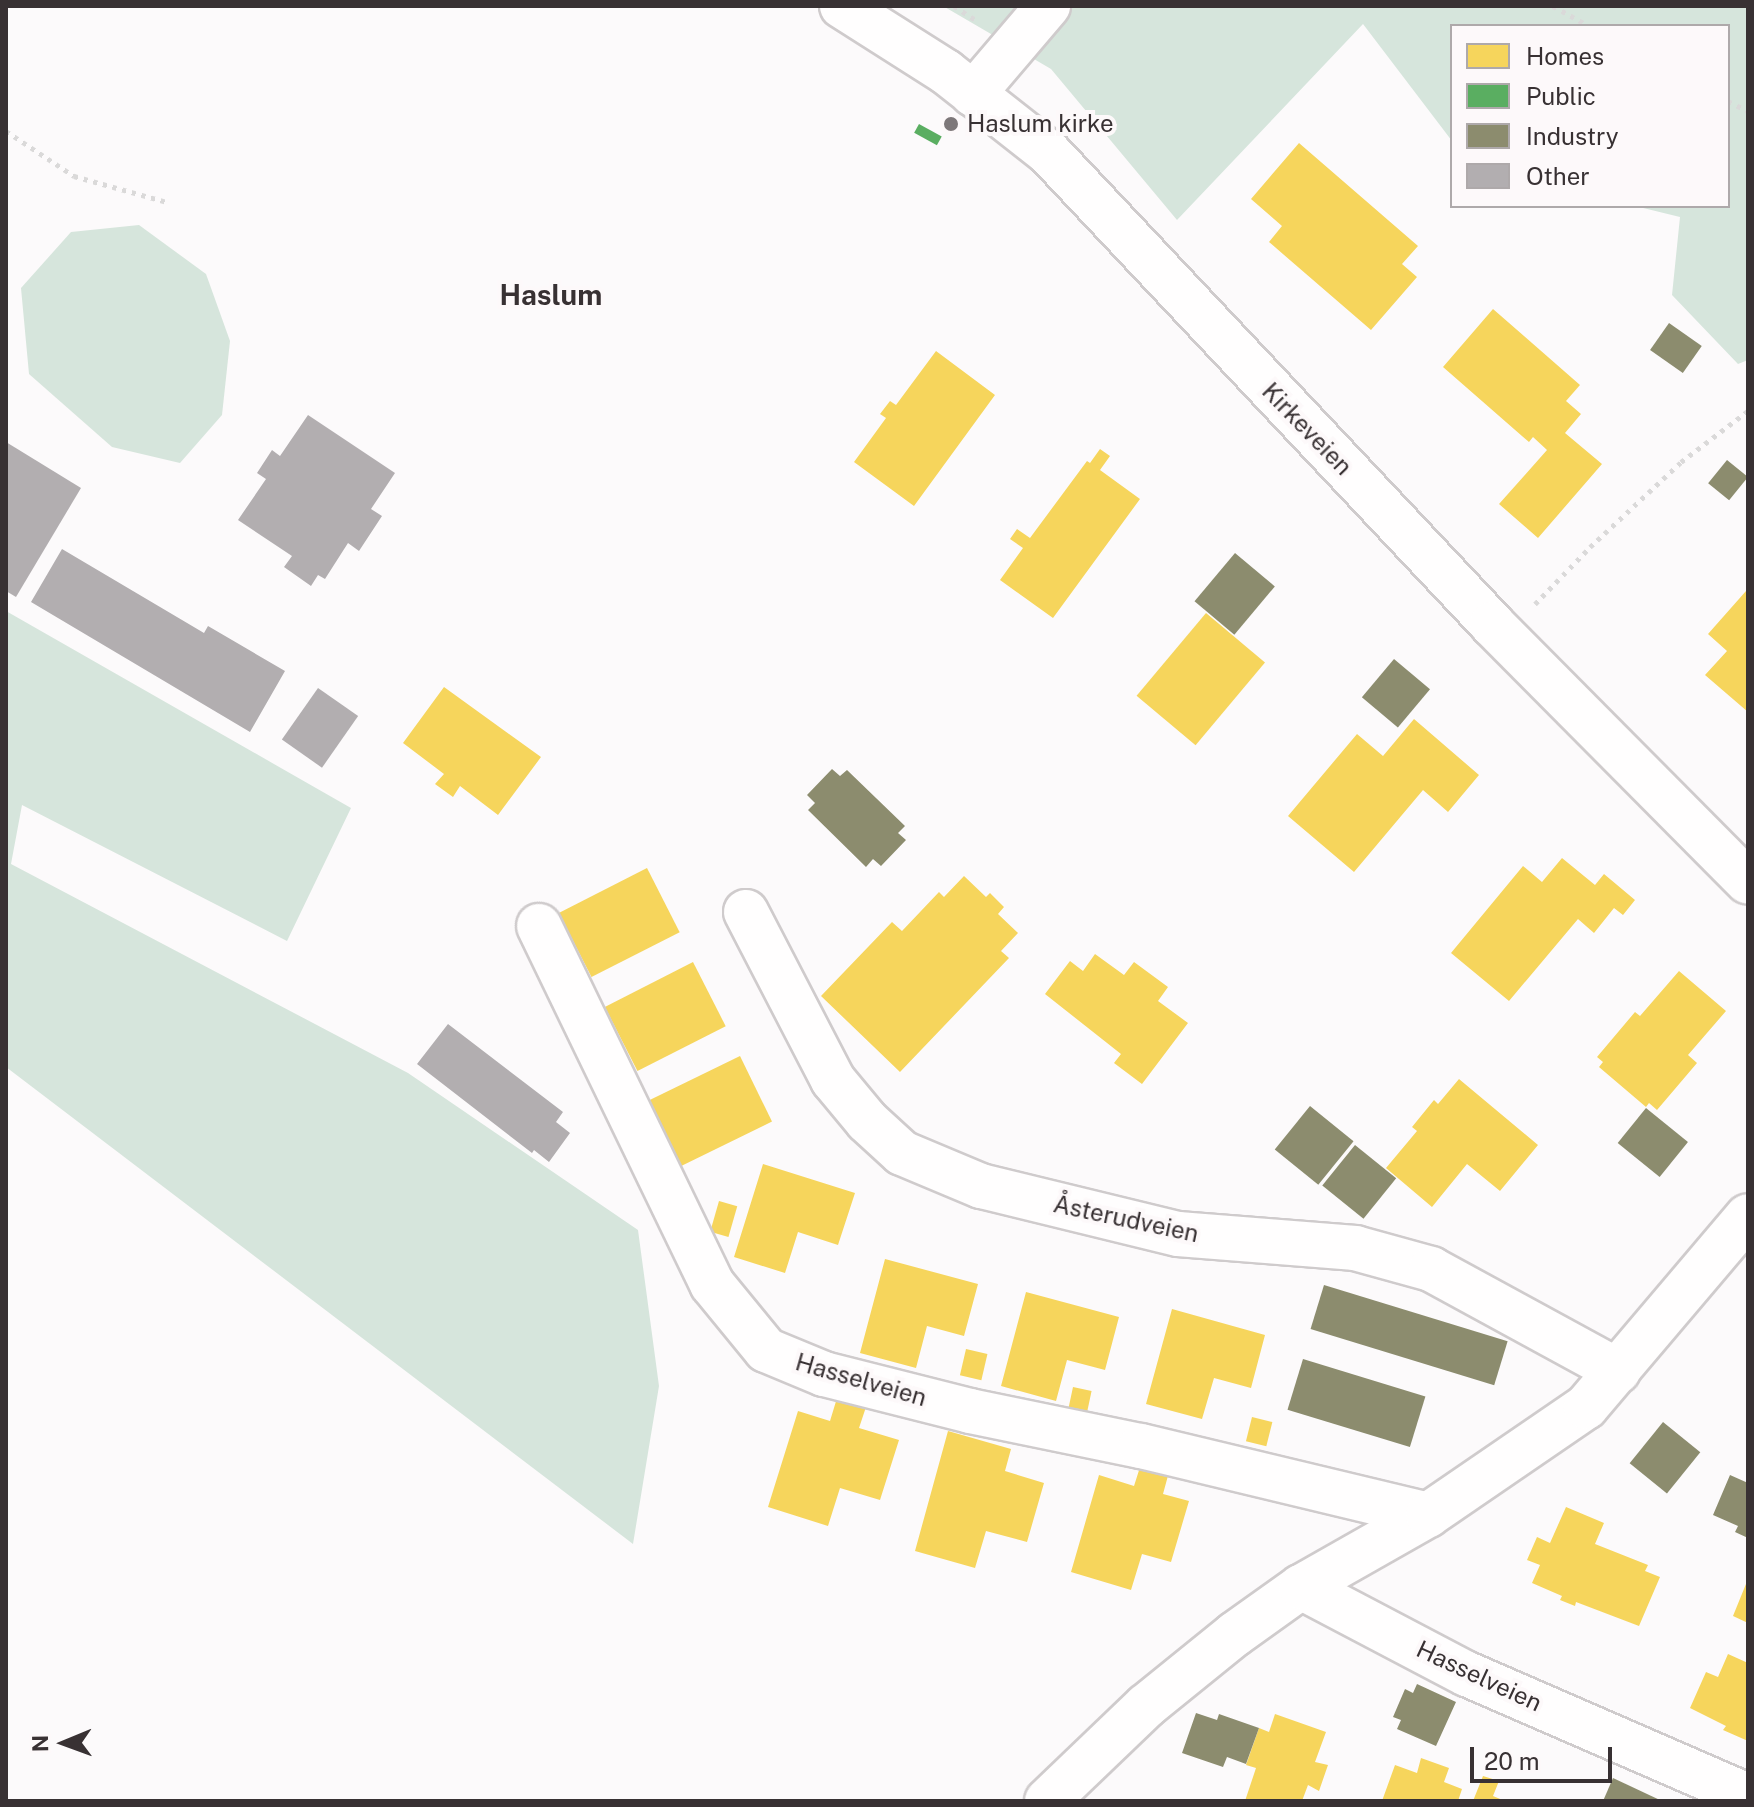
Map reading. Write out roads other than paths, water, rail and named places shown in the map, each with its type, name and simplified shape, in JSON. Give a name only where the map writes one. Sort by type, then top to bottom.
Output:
[{"type":"street","name":"Kirkeveien","points":[[842,6],[946,72],[1049,153],[1091,194],[1226,345],[1492,624],[1748,882]]},
{"type":"street","points":[[973,94],[1048,6]]},
{"type":"street","name":"Åsterudveien","points":[[746,912],[833,1080],[867,1121],[902,1153],[981,1186],[1178,1234],[1355,1248],[1431,1269],[1618,1371]]},
{"type":"street","name":"Hasselveien","points":[[539,926],[712,1284],[766,1350],[824,1374],[956,1407],[1141,1446],[1428,1515]]},
{"type":"street","points":[[1047,1801],[1146,1706],[1301,1587],[1428,1515],[1586,1407],[1748,1216]]},
{"type":"street","name":"Hasselveien","points":[[1301,1587],[1467,1674],[1748,1796]]},
{"type":"place","name":"Haslum kirke","points":[[951,124]]},
{"type":"district","name":"Haslum","points":[[551,295]]}]
